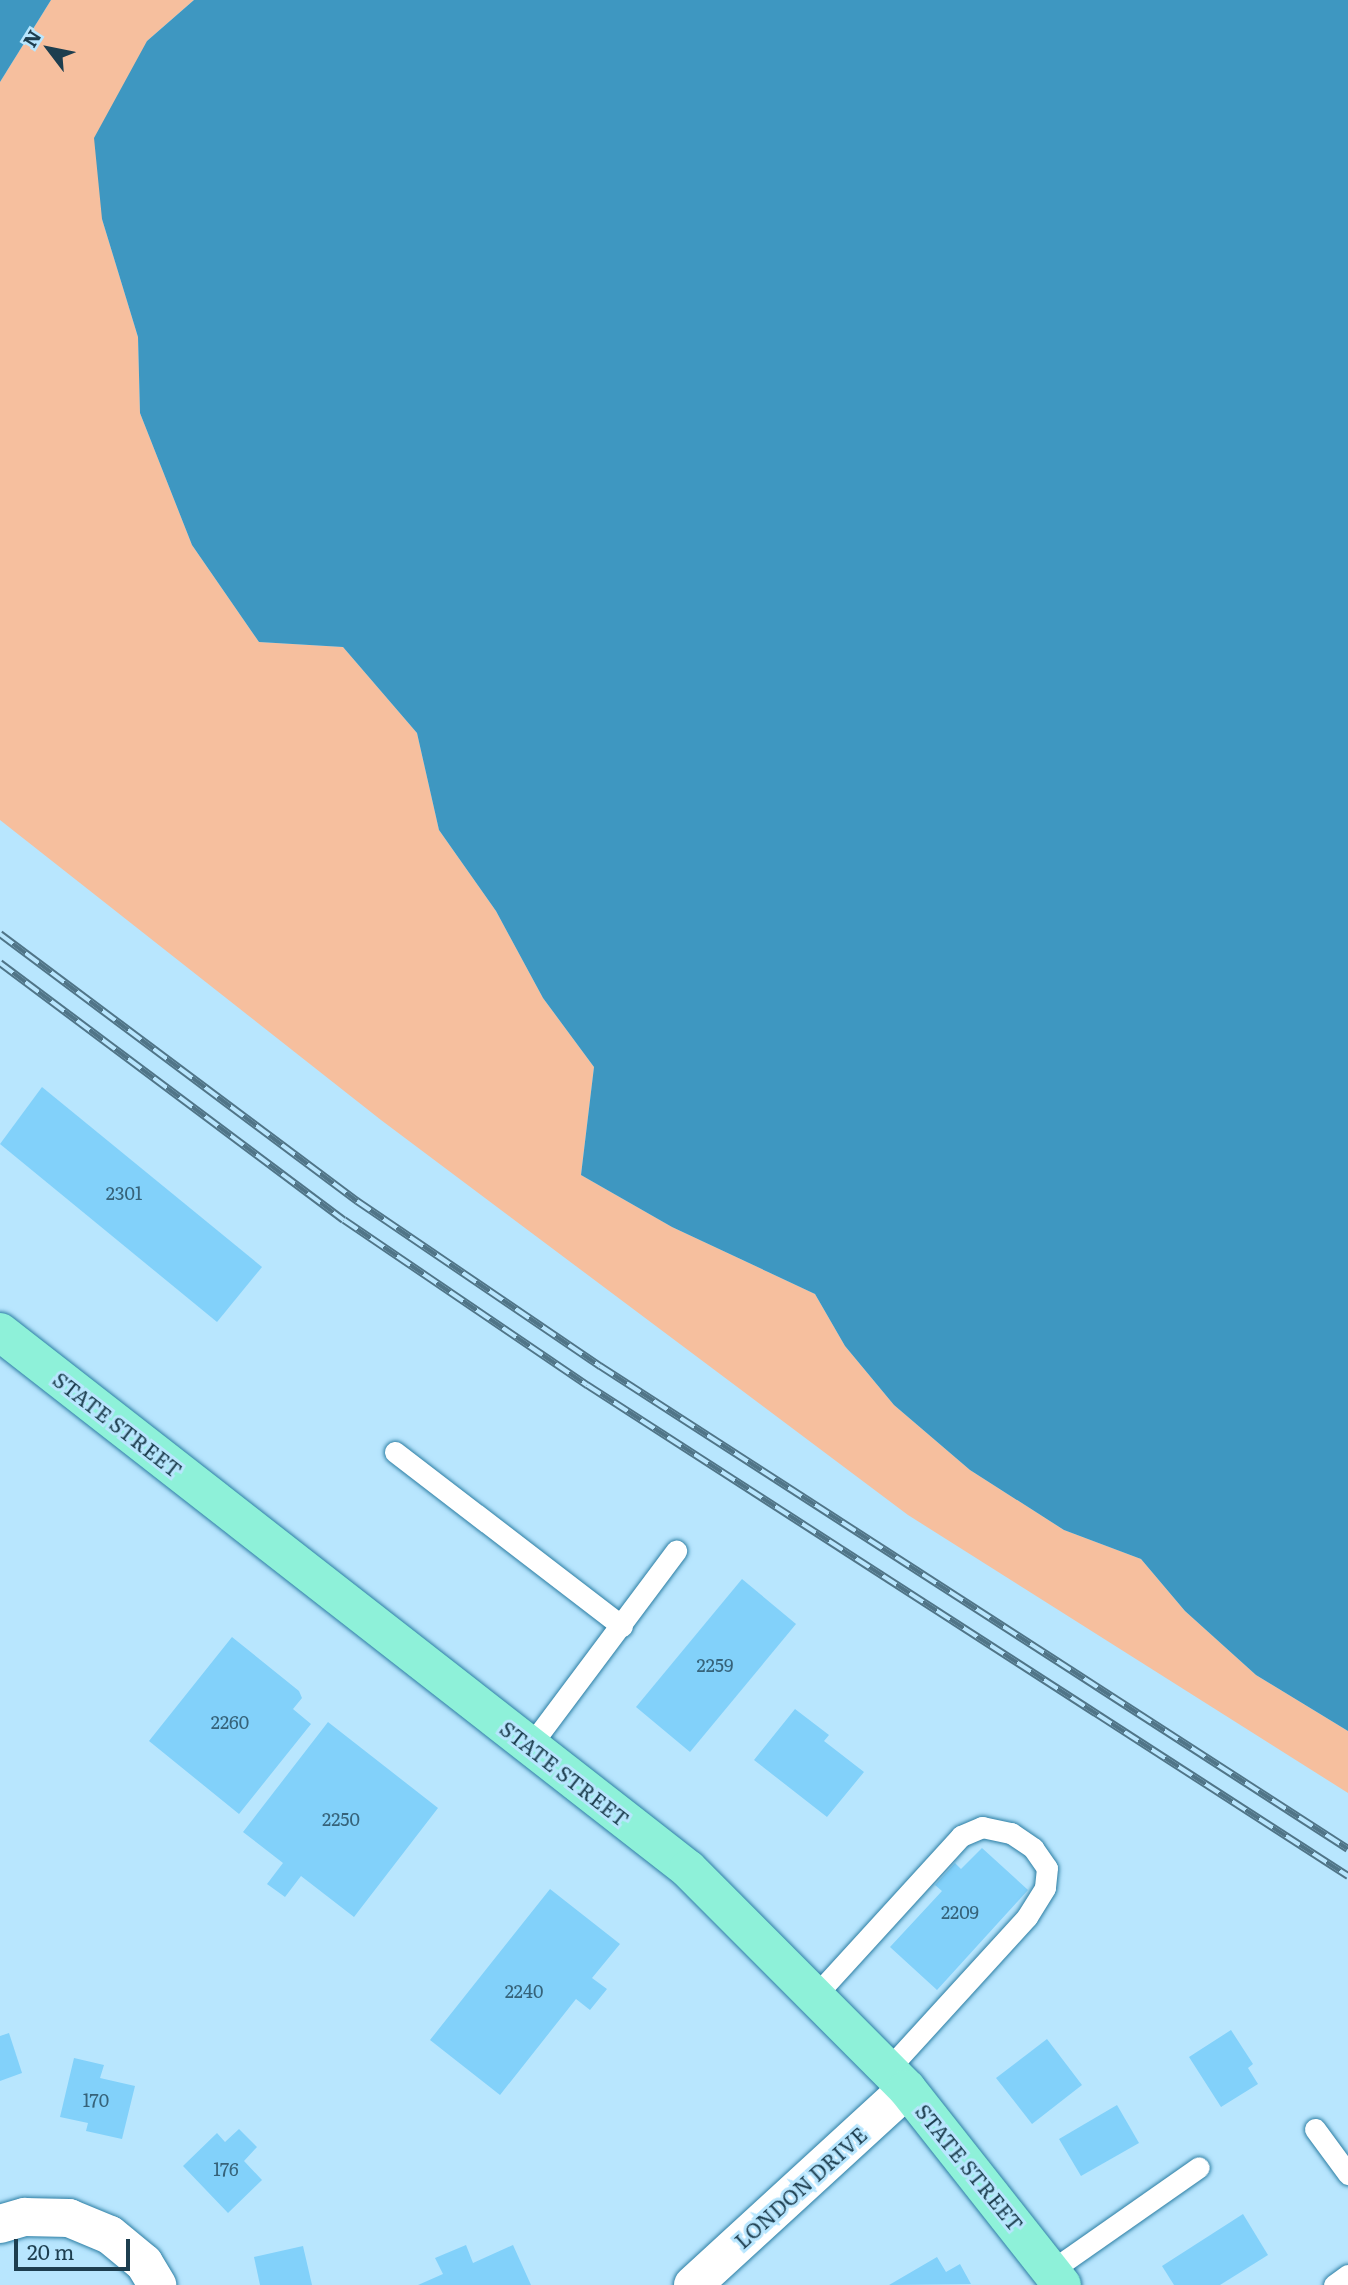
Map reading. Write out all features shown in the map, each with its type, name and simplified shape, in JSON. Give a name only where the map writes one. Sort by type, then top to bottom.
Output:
[{"type":"main road","name":"STATE STREET","points":[[0,1332],[688,1869],[898,2079],[1057,2277]]},
{"type":"street","name":"LONDON DRIVE","points":[[693,2285],[898,2079]]},
{"type":"street","points":[[0,2224],[26,2217],[69,2218],[110,2235],[144,2263],[157,2285]]},
{"type":"lane","points":[[395,1452],[622,1626]]},
{"type":"lane","points":[[530,1746],[676,1551]]},
{"type":"lane","points":[[815,1996],[961,1836],[982,1827],[1011,1833],[1033,1848],[1048,1868],[1045,1888],[1027,1917],[898,2079]]},
{"type":"lane","points":[[1315,2129],[1348,2174]]},
{"type":"lane","points":[[1057,2277],[1199,2167]]},
{"type":"lane","points":[[1334,2285],[1348,2275]]},
{"type":"shaded area","points":[[51,0],[194,0],[147,41],[102,219],[138,337],[140,413],[192,545],[259,642],[343,647],[417,733],[439,830],[496,911],[543,998],[594,1067],[581,1175],[672,1227],[815,1294],[845,1346],[894,1405],[970,1470],[1064,1530],[1141,1559],[1185,1611],[1256,1675],[1348,1731],[1348,1793],[908,1515],[381,1120],[0,820],[0,82]]},
{"type":"water","points":[[0,0],[51,0],[0,82]]},
{"type":"water","points":[[194,0],[1348,0],[1348,1731],[1256,1675],[1185,1611],[1141,1559],[1064,1530],[970,1470],[894,1405],[845,1346],[815,1294],[672,1227],[581,1175],[594,1067],[543,998],[496,911],[439,830],[417,733],[343,647],[259,642],[192,545],[140,413],[138,337],[102,219],[94,138],[147,41]]},
{"type":"building","points":[[42,1087],[262,1267],[217,1322],[0,1144]]},
{"type":"building","points":[[742,1579],[796,1624],[690,1752],[636,1707]]},
{"type":"building","points":[[232,1637],[299,1691],[302,1698],[293,1709],[311,1724],[239,1814],[149,1741]]},
{"type":"building","points":[[795,1709],[829,1735],[824,1741],[864,1772],[827,1817],[754,1760]]},
{"type":"building","points":[[328,1722],[438,1808],[354,1917],[301,1876],[285,1897],[267,1884],[283,1863],[243,1832]]},
{"type":"building","points":[[982,1848],[1028,1890],[937,1990],[890,1947],[942,1891],[935,1885],[955,1863],[961,1869]]},
{"type":"building","points":[[550,1889],[620,1944],[592,1978],[607,1989],[590,2010],[576,1999],[500,2095],[430,2040]]},
{"type":"building","points":[[1231,2030],[1253,2064],[1248,2068],[1258,2084],[1221,2107],[1189,2057]]},
{"type":"building","points":[[9,2033],[22,2073],[0,2081],[0,2036]]},
{"type":"building","points":[[1047,2039],[1082,2085],[1032,2124],[996,2078]]},
{"type":"building","points":[[74,2058],[104,2065],[100,2078],[135,2086],[122,2139],[86,2131],[88,2123],[60,2117]]},
{"type":"building","points":[[1117,2105],[1139,2143],[1081,2176],[1059,2139]]},
{"type":"building","points":[[239,2129],[257,2147],[244,2161],[262,2180],[228,2213],[183,2166],[217,2133],[225,2142]]},
{"type":"building","points":[[1243,2214],[1268,2255],[1220,2285],[1174,2285],[1162,2266]]},
{"type":"building","points":[[466,2245],[473,2263],[513,2245],[531,2285],[418,2285],[443,2274],[435,2258]]},
{"type":"building","points":[[303,2246],[312,2285],[260,2285],[254,2257]]},
{"type":"building","points":[[937,2257],[946,2272],[960,2264],[971,2284],[889,2285]]},
{"type":"railway","points":[[0,934],[357,1201],[600,1366],[1348,1849]]},
{"type":"railway","points":[[0,963],[344,1220],[587,1385],[1348,1876]]}]
